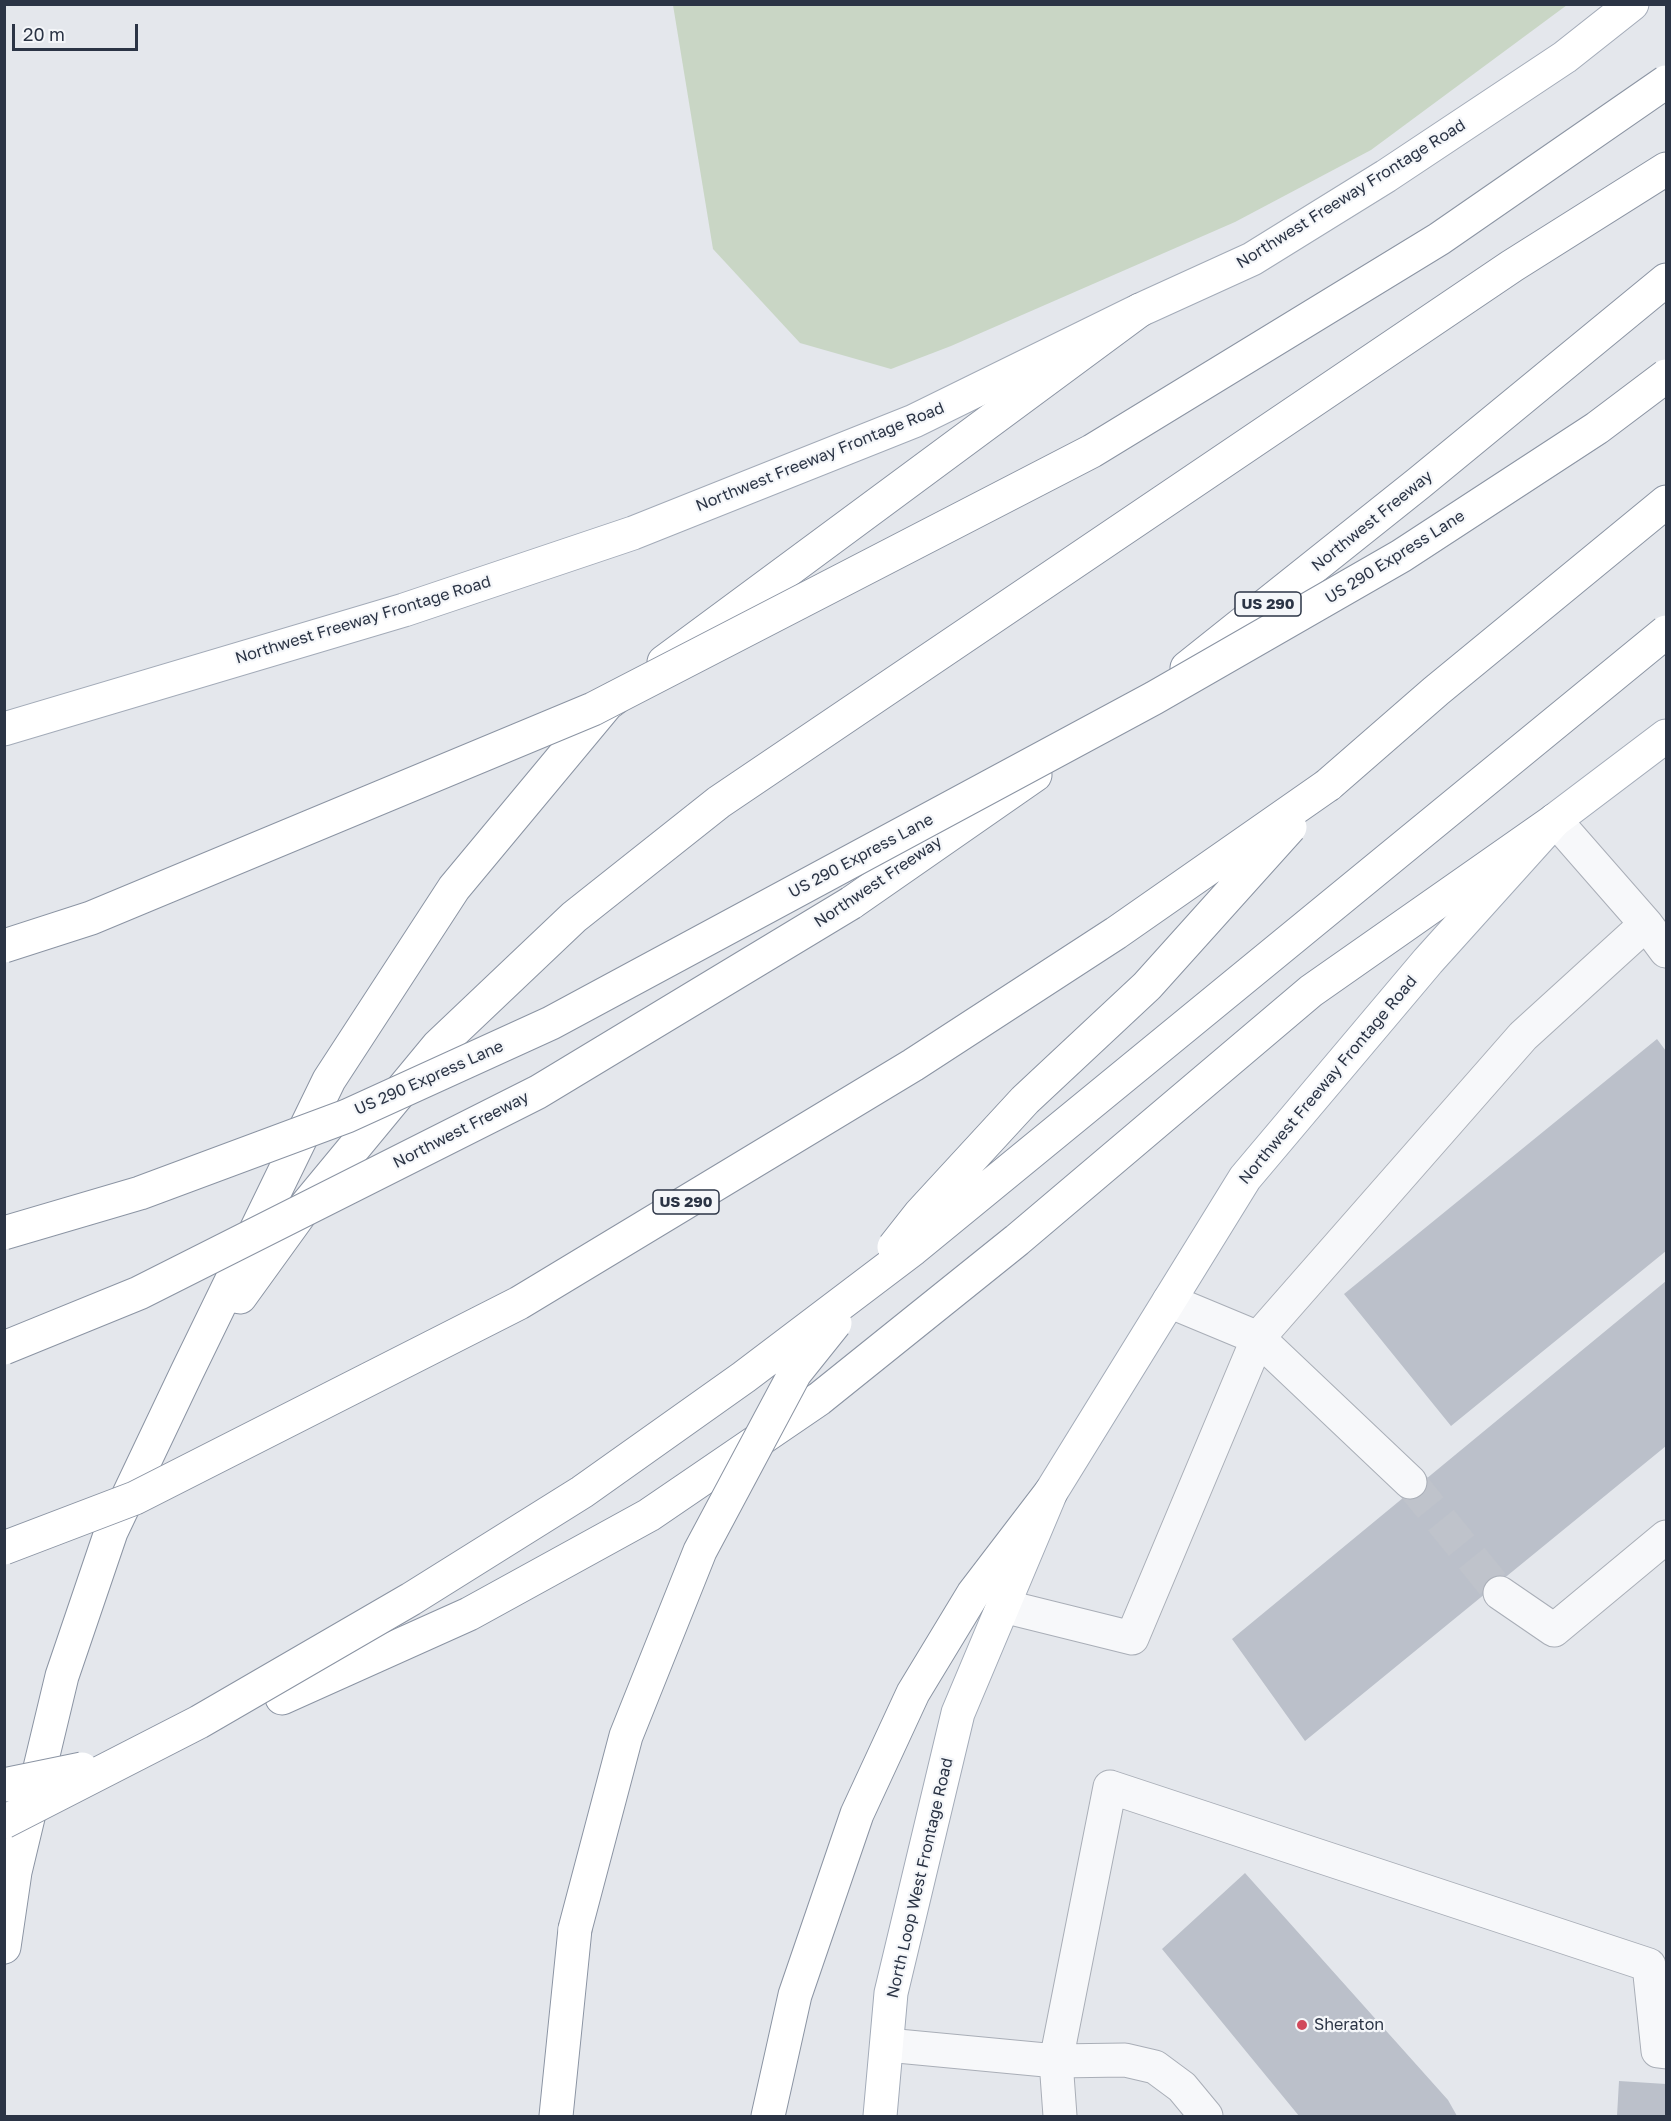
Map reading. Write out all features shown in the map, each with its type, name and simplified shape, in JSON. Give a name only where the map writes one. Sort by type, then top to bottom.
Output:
[{"type":"main road","name":"Northwest Freeway Frontage Road","points":[[4,729],[404,610],[633,533],[914,421],[1140,310],[1252,259],[1386,176],[1564,57],[1632,4]]},
{"type":"main road","points":[[4,946],[91,918],[593,709],[1092,451],[1439,239],[1666,81]]},
{"type":"main road","points":[[187,1372],[305,1208],[438,1046],[574,917],[719,802],[1502,272],[1666,169]]},
{"type":"main road","name":"Northwest Freeway","points":[[4,1348],[138,1293],[538,1092],[851,903],[1166,685],[1410,490],[1666,280]]},
{"type":"main road","points":[[4,1947],[15,1872],[62,1676],[111,1532],[330,1080],[454,888],[607,704],[1140,310]]},
{"type":"main road","name":"US 290 Express Lane","points":[[4,1233],[140,1193],[346,1116],[552,1023],[1154,698],[1401,556],[1597,428],[1666,376]]},
{"type":"main road","name":"US 290","points":[[4,1548],[135,1498],[519,1303],[913,1065],[1116,933],[1328,785],[1436,691],[1666,502]]},
{"type":"main road","points":[[4,1822],[199,1722],[411,1599],[582,1492],[744,1377],[913,1249],[1666,632]]},
{"type":"main road","name":"Northwest Freeway Frontage Road","points":[[958,1713],[1051,1492],[1245,1178],[1428,961],[1555,820],[1665,740]]},
{"type":"main road","points":[[556,2116],[576,1929],[626,1736],[700,1551],[795,1373],[920,1214],[1025,1100],[1147,986],[1328,785]]},
{"type":"main road","points":[[4,1785],[74,1772],[282,1698],[469,1614],[649,1515],[819,1400],[1017,1240],[1311,991],[1555,820]]},
{"type":"main road","points":[[768,2116],[795,1995],[858,1814],[914,1693],[973,1594],[1051,1492]]},
{"type":"main road","name":"North Loop West Frontage Road","points":[[880,2116],[891,1993],[958,1713]]},
{"type":"lane","points":[[1555,820],[1646,924],[1666,951]]},
{"type":"lane","points":[[1003,1606],[1132,1638],[1258,1338],[1523,1036],[1646,924]]},
{"type":"lane","points":[[1169,1301],[1258,1338],[1410,1482]]},
{"type":"lane","points":[[1500,1593],[1554,1630],[1666,1537]]},
{"type":"lane","points":[[1060,2116],[1056,2061],[1110,1787],[1649,1965],[1658,2051],[1666,2052]]},
{"type":"lane","points":[[887,2045],[1056,2061],[1125,2060],[1155,2067],[1182,2087],[1206,2116]]},
{"type":"green space","points":[[673,4],[1567,5],[1371,150],[1235,222],[951,346],[891,369],[800,343],[713,249]]},
{"type":"building","points":[[1657,1039],[1666,1051],[1666,1251],[1451,1426],[1344,1294]]},
{"type":"building","points":[[1666,1281],[1666,1446],[1305,1741],[1232,1639]]},
{"type":"building","name":"Sheraton","points":[[1245,1873],[1448,2100],[1457,2116],[1299,2116],[1162,1949]]},
{"type":"building","points":[[1619,2081],[1666,2084],[1666,2116],[1617,2116]]},
{"type":"tunnel","points":[[1410,1482],[1500,1593]]},
{"type":"place","name":"Sheraton","points":[[1302,2025]]}]
